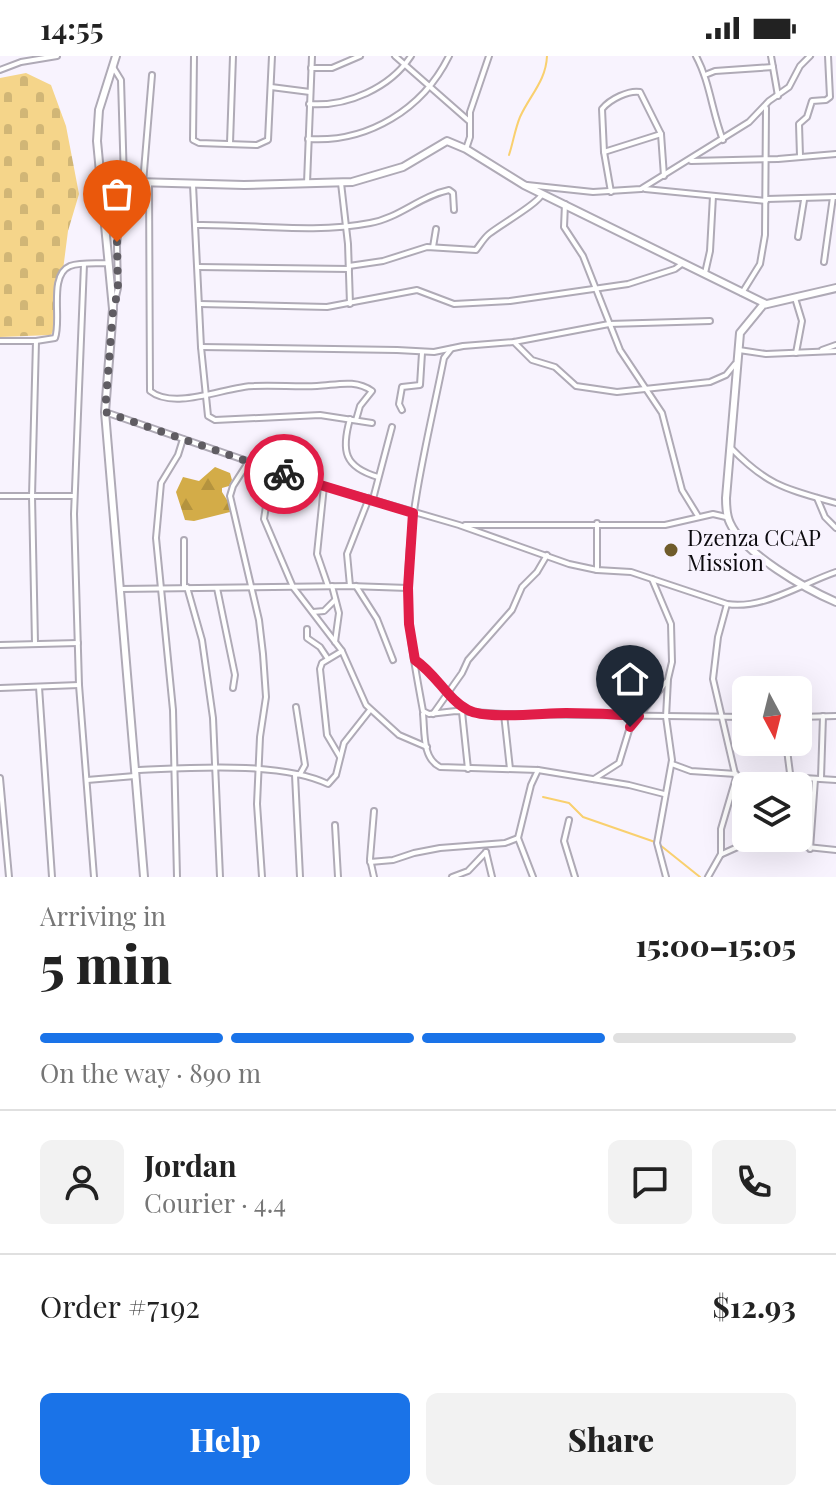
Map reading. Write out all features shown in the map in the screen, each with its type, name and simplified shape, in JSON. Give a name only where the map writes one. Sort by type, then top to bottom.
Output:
[{"type":"street","points":[[0,70],[30,58],[57,56]]},
{"type":"street","points":[[116,56],[98,125],[100,181],[113,309],[105,412],[144,877]]},
{"type":"street","points":[[194,56],[193,140],[199,143],[257,145],[268,140],[272,56]]},
{"type":"street","points":[[230,143],[233,56]]},
{"type":"street","points":[[307,183],[312,56]]},
{"type":"street","points":[[311,68],[332,68],[360,56]]},
{"type":"street","points":[[395,56],[469,121]]},
{"type":"street","points":[[309,104],[340,102],[364,94],[387,81],[411,56]]},
{"type":"street","points":[[308,139],[339,138],[364,132],[409,108],[429,88],[449,56]]},
{"type":"street","points":[[466,149],[471,129],[469,121],[489,56]]},
{"type":"street","points":[[696,56],[723,140]]},
{"type":"street","points":[[771,56],[778,96]]},
{"type":"street","points":[[641,189],[749,122],[789,87],[800,66],[810,56]]},
{"type":"street","points":[[800,156],[800,122],[807,117],[812,101],[830,97],[828,56]]},
{"type":"street","points":[[112,66],[121,80],[124,181],[117,246],[118,291],[113,309]]},
{"type":"street","points":[[704,75],[715,71],[773,67]]},
{"type":"street","points":[[152,75],[146,183],[151,279],[149,389],[159,396],[207,396],[250,386],[348,383],[365,386],[372,391],[360,406],[344,441],[349,461],[361,471],[378,477]]},
{"type":"street","points":[[271,87],[310,92]]},
{"type":"street","points":[[611,192],[604,152],[602,109],[630,92],[640,92],[661,134],[664,176]]},
{"type":"street","points":[[742,293],[760,264],[766,229],[766,105]]},
{"type":"street","points":[[604,152],[661,134]]},
{"type":"street","points":[[100,181],[193,185],[341,183],[390,172],[444,142],[466,149],[524,185],[766,304]]},
{"type":"street","points":[[688,161],[836,154]]},
{"type":"street","points":[[341,183],[347,226],[350,304]]},
{"type":"street","points":[[193,185],[201,347],[208,416],[215,420],[320,415],[372,423]]},
{"type":"street","points":[[524,185],[611,192],[641,189],[766,200],[834,197],[824,262]]},
{"type":"street","points":[[196,225],[347,226],[384,220],[427,197],[449,190],[453,193],[454,210]]},
{"type":"street","points":[[198,267],[349,267],[433,247],[476,250],[487,235],[539,201],[542,194]]},
{"type":"street","points":[[704,274],[710,251],[713,196]]},
{"type":"street","points":[[798,237],[804,200]]},
{"type":"street","points":[[565,204],[564,227],[579,248],[624,357],[664,418],[682,490],[698,516]]},
{"type":"street","points":[[433,247],[436,229]]},
{"type":"street","points":[[0,341],[53,339],[56,336],[57,291],[62,274],[71,266],[109,263]]},
{"type":"street","points":[[200,304],[314,307],[350,304],[413,290],[427,292],[454,304],[510,301],[635,283],[675,269],[683,263]]},
{"type":"street","points":[[84,264],[74,496],[79,685],[94,877]]},
{"type":"street","points":[[728,519],[726,498],[736,362],[742,329],[766,304],[836,288]]},
{"type":"street","points":[[795,298],[802,321],[796,353]]},
{"type":"street","points":[[201,347],[422,353],[514,342],[609,324],[710,321]]},
{"type":"street","points":[[35,643],[32,496],[36,341]]},
{"type":"street","points":[[514,342],[532,360],[555,367],[578,387],[617,392],[710,382],[726,375],[736,362]]},
{"type":"street","points":[[820,352],[836,345]]},
{"type":"street","points":[[451,349],[444,358],[413,513],[408,588],[409,624],[427,747],[433,763],[440,767],[468,769],[538,770],[664,794]]},
{"type":"street","points":[[737,349],[759,353],[836,351]]},
{"type":"street","points":[[402,410],[399,404],[402,387],[420,385],[422,353]]},
{"type":"street","points":[[105,412],[324,486],[459,525],[569,564],[597,570],[627,571],[727,604],[748,603],[836,572]]},
{"type":"street","points":[[392,427],[371,498],[347,554],[353,586],[377,619],[393,660]]},
{"type":"street","points":[[177,877],[176,769],[156,538],[160,486],[180,451],[183,438]]},
{"type":"street","points":[[730,447],[767,480],[783,488],[836,503]]},
{"type":"street","points":[[249,460],[230,496],[259,620],[266,689],[258,770],[262,877]]},
{"type":"street","points":[[324,486],[317,554],[336,598],[339,613],[335,642]]},
{"type":"street","points":[[0,496],[74,496]]},
{"type":"street","points":[[713,514],[722,507],[726,498]]},
{"type":"street","points":[[817,498],[825,517],[836,528]]},
{"type":"street","points":[[266,506],[264,519],[293,587],[342,651],[370,710],[399,735],[427,747]]},
{"type":"street","points":[[459,525],[665,525],[720,514],[728,519],[739,536],[799,585],[836,602]]},
{"type":"street","points":[[597,523],[597,570]]},
{"type":"street","points":[[184,540],[186,587],[202,640],[217,769],[220,877]]},
{"type":"street","points":[[433,714],[468,660],[512,610],[522,587],[537,572],[547,555]]},
{"type":"street","points":[[829,574],[836,564]]},
{"type":"street","points":[[652,579],[671,624],[672,662],[666,717],[672,745],[672,764],[657,843],[666,877]]},
{"type":"street","points":[[217,587],[235,675],[233,688]]},
{"type":"street","points":[[120,589],[408,588]]},
{"type":"street","points":[[312,612],[324,611],[336,598]]},
{"type":"street","points":[[727,604],[718,637],[713,679],[735,772]]},
{"type":"street","points":[[307,629],[307,638],[320,647],[328,659]]},
{"type":"street","points":[[0,645],[78,643]]},
{"type":"street","points":[[340,757],[327,735],[320,669],[328,659],[342,651]]},
{"type":"street","points":[[415,660],[430,670],[447,693],[472,712]]},
{"type":"street","points":[[594,779],[619,763],[627,732],[668,679]]},
{"type":"street","points":[[0,688],[79,685]]},
{"type":"street","points":[[39,687],[52,877]]},
{"type":"street","points":[[295,775],[300,774],[305,765],[296,707]]},
{"type":"street","points":[[87,780],[176,769],[217,769],[258,770],[328,784],[336,775],[344,743],[370,710]]},
{"type":"street","points":[[423,711],[433,714],[732,716]]},
{"type":"street","points":[[462,712],[468,769]]},
{"type":"street","points":[[504,714],[510,769]]},
{"type":"street","points":[[812,716],[836,716]]},
{"type":"street","points":[[812,831],[823,716]]},
{"type":"street","points":[[672,764],[691,771],[732,776]]},
{"type":"street","points":[[533,877],[518,838],[531,785],[538,770]]},
{"type":"street","points":[[295,775],[300,877]]},
{"type":"street","points":[[0,778],[9,877]]},
{"type":"street","points":[[812,779],[836,780]]},
{"type":"street","points":[[708,877],[721,854],[721,829],[732,790]]},
{"type":"street","points":[[374,811],[370,862],[374,877]]},
{"type":"street","points":[[569,820],[564,841],[575,877]]},
{"type":"street","points":[[335,825],[338,877]]},
{"type":"street","points":[[370,862],[393,860],[440,848],[505,843],[518,838]]},
{"type":"street","points":[[486,844],[492,877]]},
{"type":"street","points":[[721,854],[732,849]]},
{"type":"street","points":[[812,849],[836,850]]},
{"type":"street","points":[[452,877],[468,871],[486,852]]},
{"type":"green space","points":[[26,73],[51,85],[66,126],[79,194],[68,231],[63,270],[56,283],[56,326],[51,335],[0,337],[0,78]]},
{"type":"green space","points":[[215,467],[230,473],[232,480],[229,486],[222,488],[222,492],[229,503],[230,512],[194,521],[185,520],[176,492],[183,477],[199,481]]},
{"type":"waterway","points":[[509,155],[520,117],[541,80],[547,56]]},
{"type":"waterway","points":[[543,797],[569,803],[583,817],[655,842]]},
{"type":"waterway","points":[[660,845],[700,877]]},
{"type":"way so far","points":[[117,242],[118,291],[113,309],[105,412],[284,474]]},
{"type":"place","name":"Dzenza CCAP Mission","points":[[671,550]]},
{"type":"route","points":[[284,474],[413,513],[408,588],[409,624],[415,660],[430,670],[452,699],[464,708],[472,712],[504,714],[639,716],[630,727]]}]
